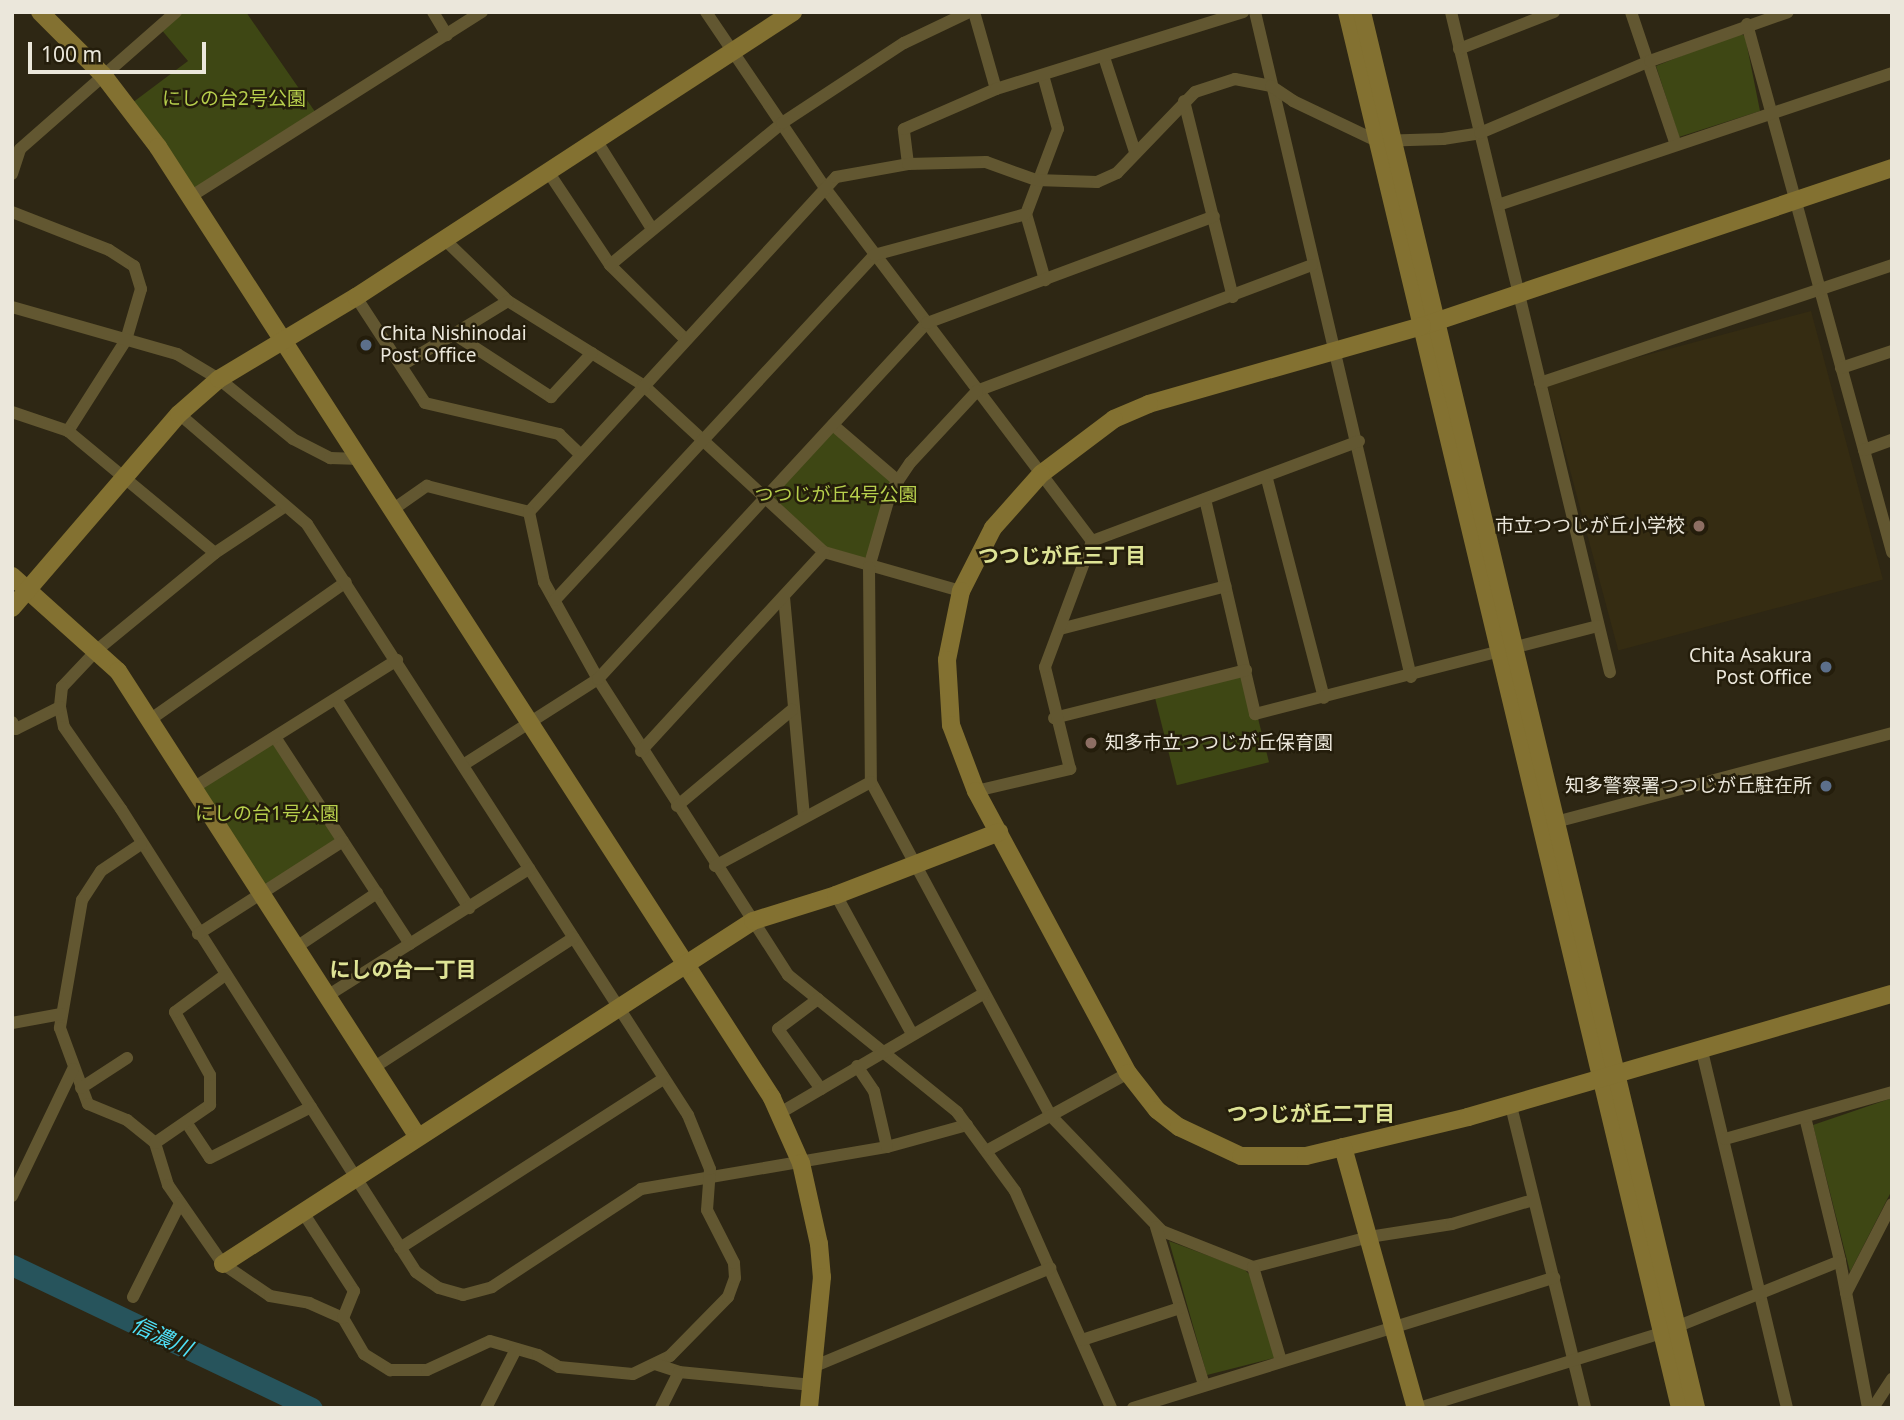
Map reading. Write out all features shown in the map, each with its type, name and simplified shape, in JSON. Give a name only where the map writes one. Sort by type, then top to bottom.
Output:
[{"type":"street","points":[[40,12],[103,75],[190,197],[395,508],[529,723],[686,963],[780,1113],[801,1163],[812,1200],[822,1278],[809,1408]]},
{"type":"street","points":[[433,12],[447,35]]},
{"type":"street","points":[[190,197],[482,12]]},
{"type":"street","points":[[706,12],[735,50],[825,188],[1092,541]]},
{"type":"street","points":[[12,608],[124,474],[179,414],[219,379],[355,297],[793,12]]},
{"type":"street","points":[[610,265],[782,123],[904,43],[972,12],[996,89]]},
{"type":"street","points":[[908,164],[904,129],[996,89],[1243,12]]},
{"type":"street","points":[[1255,12],[1312,265],[1359,441],[1411,677]]},
{"type":"street","points":[[1347,12],[1384,140],[1609,1076],[1669,1330],[1680,1408]]},
{"type":"street","points":[[1362,12],[1384,140]]},
{"type":"street","points":[[1451,12],[1610,672]]},
{"type":"street","points":[[1460,49],[1555,12]]},
{"type":"street","points":[[1631,12],[1650,61],[1676,145]]},
{"type":"street","points":[[529,512],[685,338],[836,177],[908,164],[986,162],[1037,180],[1097,182],[1116,173],[1184,101],[1212,84],[1235,79],[1271,86],[1293,102],[1384,140],[1443,139],[1480,133],[1650,61],[1747,24],[1788,12]]},
{"type":"street","points":[[12,174],[20,149],[170,14]]},
{"type":"street","points":[[1747,24],[1822,289],[1864,450],[1888,523],[1892,552]]},
{"type":"street","points":[[1104,57],[1135,152]]},
{"type":"street","points":[[1498,205],[1892,73]]},
{"type":"street","points":[[1043,75],[1058,129],[1026,214],[1045,280]]},
{"type":"street","points":[[1184,101],[1233,297]]},
{"type":"street","points":[[596,140],[652,229]]},
{"type":"street","points":[[1892,168],[1429,324],[1336,353],[1149,404],[1114,418],[1041,474],[993,528],[961,591],[947,660],[951,726],[976,791],[1128,1073],[1157,1110],[1179,1127],[1241,1156],[1284,1159],[1343,1147],[1511,1105],[1701,1046],[1790,1026],[1892,994]]},
{"type":"street","points":[[547,170],[610,265],[685,338]]},
{"type":"street","points":[[12,212],[109,250],[134,267],[141,289],[126,340],[68,431]]},
{"type":"street","points":[[555,600],[701,439],[874,255],[1026,214]]},
{"type":"street","points":[[463,765],[598,679],[764,496],[927,323],[1214,216]]},
{"type":"street","points":[[444,239],[508,301],[643,385],[824,552],[869,567],[961,591]]},
{"type":"street","points":[[1312,265],[1233,297],[977,391],[898,481],[869,567],[871,782],[912,864],[1050,1115],[1156,1227],[1253,1267],[1369,1237],[1452,1224],[1533,1200]]},
{"type":"street","points":[[1540,383],[1892,265]]},
{"type":"street","points":[[355,297],[425,403],[559,434],[580,454]]},
{"type":"street","points":[[402,365],[508,301]]},
{"type":"street","points":[[12,307],[177,354],[219,379],[293,439],[330,458],[361,458]]},
{"type":"street","points":[[454,334],[551,397],[592,354]]},
{"type":"street","points":[[1841,368],[1892,351]]},
{"type":"street","points":[[12,412],[68,431],[124,474],[215,554]]},
{"type":"street","points":[[141,844],[101,871],[82,900],[60,1028],[88,1104],[127,1119],[155,1143],[168,1185],[223,1264],[270,1296],[309,1303],[343,1318],[364,1354],[390,1370],[426,1370],[490,1341],[559,1367],[633,1374],[655,1364],[703,1326],[728,1297],[735,1278],[734,1263],[707,1210],[710,1169],[697,1132],[620,1008],[307,524],[179,414]]},
{"type":"street","points":[[833,425],[898,481]]},
{"type":"street","points":[[1864,450],[1892,440]]},
{"type":"street","points":[[976,791],[1070,769],[1054,718],[1045,667],[1092,541],[1267,479],[1359,441]]},
{"type":"street","points":[[1267,479],[1324,698]]},
{"type":"street","points":[[395,508],[427,486],[529,512]]},
{"type":"street","points":[[1205,499],[1255,714],[1411,677],[1598,626]]},
{"type":"street","points":[[284,507],[215,554],[97,650],[62,687],[60,707],[64,727],[416,1272],[439,1288],[463,1295],[492,1287],[641,1189],[887,1147],[967,1125]]},
{"type":"street","points":[[529,512],[544,582],[598,679],[641,751],[788,975],[883,1049],[967,1125],[988,1150],[1015,1191],[1111,1408]]},
{"type":"street","points":[[641,751],[824,552]]},
{"type":"street","points":[[12,576],[118,671],[418,1137]]},
{"type":"street","points":[[151,719],[346,582]]},
{"type":"street","points":[[1060,629],[1226,586]]},
{"type":"street","points":[[784,597],[792,710],[804,815]]},
{"type":"street","points":[[193,788],[397,660]]},
{"type":"street","points":[[1054,718],[1246,670]]},
{"type":"street","points":[[336,699],[469,908]]},
{"type":"street","points":[[12,722],[16,729],[60,707]]},
{"type":"street","points":[[677,806],[792,710]]},
{"type":"street","points":[[1548,824],[1892,733]]},
{"type":"street","points":[[275,737],[410,944]]},
{"type":"street","points":[[715,866],[804,815],[871,782]]},
{"type":"street","points":[[223,1264],[753,921],[836,895],[999,832]]},
{"type":"street","points":[[198,934],[343,841]]},
{"type":"street","points":[[327,996],[528,869]]},
{"type":"street","points":[[295,948],[377,893]]},
{"type":"street","points":[[836,895],[912,1034]]},
{"type":"street","points":[[373,1068],[573,938]]},
{"type":"street","points":[[155,1143],[210,1105],[210,1075],[175,1012],[225,975]]},
{"type":"street","points":[[780,1113],[883,1049],[983,994]]},
{"type":"street","points":[[818,999],[778,1029],[821,1089]]},
{"type":"street","points":[[12,1023],[61,1014]]},
{"type":"street","points":[[1701,1046],[1787,1408]]},
{"type":"street","points":[[81,1088],[127,1058]]},
{"type":"street","points":[[857,1066],[874,1091],[887,1147]]},
{"type":"street","points":[[12,1196],[73,1069]]},
{"type":"street","points":[[988,1150],[1128,1073]]},
{"type":"street","points":[[400,1248],[663,1079]]},
{"type":"street","points":[[1725,1139],[1892,1092]]},
{"type":"street","points":[[1511,1105],[1584,1408]]},
{"type":"street","points":[[186,1122],[210,1158],[311,1107]]},
{"type":"street","points":[[1805,1117],[1840,1261],[1870,1408]]},
{"type":"street","points":[[1343,1147],[1418,1408],[1669,1330],[1840,1261]]},
{"type":"street","points":[[133,1297],[180,1203]]},
{"type":"street","points":[[1846,1293],[1892,1204]]},
{"type":"street","points":[[304,1213],[354,1291],[343,1318]]},
{"type":"street","points":[[1156,1227],[1204,1385]]},
{"type":"street","points":[[1253,1267],[1281,1360]]},
{"type":"street","points":[[815,1366],[1050,1268]]},
{"type":"street","points":[[1133,1408],[1393,1325],[1554,1278]]},
{"type":"street","points":[[1082,1340],[1180,1308]]},
{"type":"street","points":[[1669,1330],[1696,1408]]},
{"type":"street","points":[[486,1408],[516,1349]]},
{"type":"street","points":[[655,1364],[679,1371],[812,1385]]},
{"type":"street","points":[[661,1408],[679,1371]]},
{"type":"street","points":[[1870,1408],[1892,1380]]},
{"type":"shaded area","points":[[1811,311],[1883,580],[1618,650],[1546,382]]},
{"type":"green space","name":"にしの台2号公園","points":[[176,12],[246,12],[318,116],[190,197],[128,106],[188,61],[160,28]]},
{"type":"green space","points":[[1739,33],[1745,36],[1760,111],[1679,137],[1656,66]]},
{"type":"green space","name":"つつじが丘4号公園","points":[[833,425],[898,481],[869,567],[824,552],[764,496]]},
{"type":"green space","points":[[1246,670],[1269,762],[1177,785],[1154,693]]},
{"type":"green space","name":"にしの台1号公園","points":[[275,737],[343,841],[261,894],[194,790]]},
{"type":"green space","points":[[1892,1098],[1892,1190],[1850,1272],[1813,1125]]},
{"type":"green space","points":[[1169,1241],[1244,1269],[1251,1276],[1276,1352],[1274,1358],[1207,1375]]},
{"type":"waterway","name":"信濃川","points":[[12,1265],[312,1408]]},
{"type":"place","name":"Chita Nishinodai Post Office","points":[[366,345]]},
{"type":"place","name":"市立つつじが丘小学校","points":[[1699,526]]},
{"type":"place","name":"Chita Asakura Post Office","points":[[1826,667]]},
{"type":"place","name":"知多市立つつじが丘保育園","points":[[1091,743]]},
{"type":"place","name":"知多警察署つつじが丘駐在所","points":[[1826,786]]},
{"type":"district","name":"つつじが丘三丁目","points":[[1062,555]]},
{"type":"district","name":"にしの台一丁目","points":[[403,969]]},
{"type":"district","name":"つつじが丘二丁目","points":[[1311,1113]]}]
